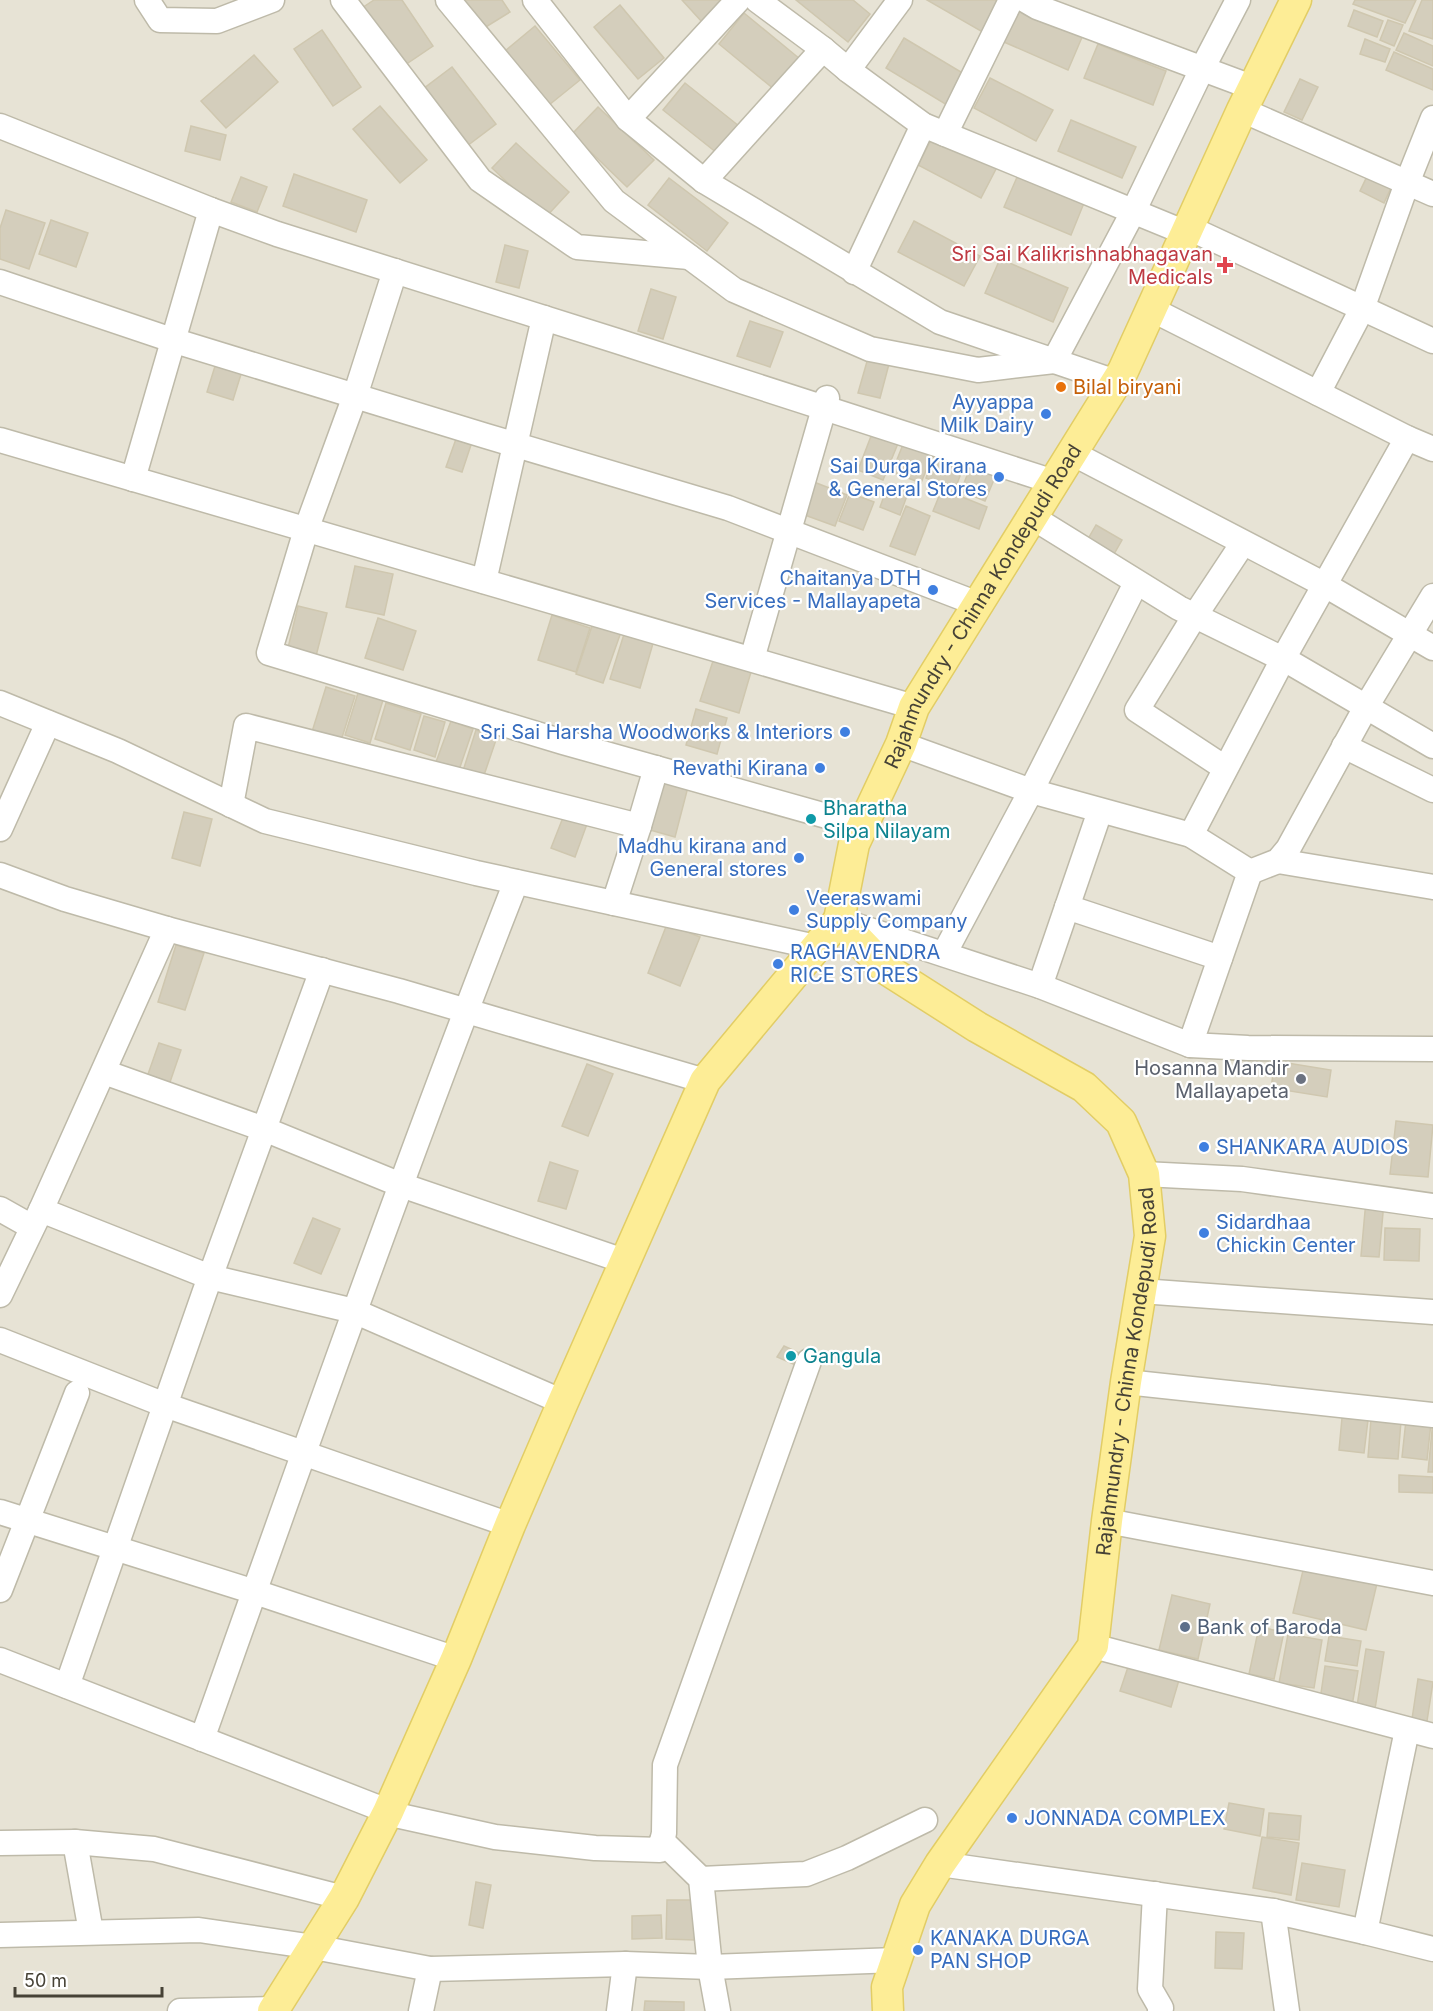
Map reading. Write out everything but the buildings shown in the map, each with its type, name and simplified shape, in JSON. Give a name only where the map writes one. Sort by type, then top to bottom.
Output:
[{"type":"main road","name":"Rajahmundry - Chinna Kondepudi Road","points":[[888,2011],[887,1987],[915,1905],[940,1864],[1093,1646],[1126,1382],[1150,1236],[1144,1174],[1121,1122],[1084,1087],[977,1027],[886,969],[839,920],[854,844],[901,744],[914,707],[1123,371],[1296,0]]},
{"type":"main road","points":[[274,2010],[344,1898],[388,1812],[456,1659],[510,1525],[624,1261],[705,1081],[839,920]]},
{"type":"street","points":[[147,0],[160,20],[217,21],[272,0]]},
{"type":"street","points":[[343,0],[480,180],[578,247],[689,257]]},
{"type":"street","points":[[448,0],[614,201],[734,290],[870,348],[978,370],[1054,361]]},
{"type":"street","points":[[536,0],[628,119],[704,181],[940,322],[1116,382]]},
{"type":"street","points":[[628,119],[738,0]]},
{"type":"street","points":[[757,0],[848,70],[934,130],[1133,212],[1188,231],[1433,342]]},
{"type":"street","points":[[848,70],[900,0]]},
{"type":"street","points":[[854,272],[1011,0]]},
{"type":"street","points":[[1025,0],[1037,7],[1202,69],[1248,99],[1407,183],[1433,194]]},
{"type":"street","points":[[1054,361],[1133,212],[1238,0]]},
{"type":"street","points":[[704,181],[823,49]]},
{"type":"street","points":[[1318,393],[1362,309],[1433,118]]},
{"type":"street","points":[[0,126],[277,234],[826,403],[1054,482]]},
{"type":"street","points":[[133,479],[211,210]]},
{"type":"street","points":[[396,271],[355,396],[306,530],[269,653],[656,768],[862,826]]},
{"type":"street","points":[[0,282],[172,340],[728,508],[978,604]]},
{"type":"street","points":[[1152,309],[1433,449]]},
{"type":"street","points":[[484,581],[544,318]]},
{"type":"street","points":[[752,659],[826,403]]},
{"type":"street","points":[[1191,834],[1283,659],[1407,438]]},
{"type":"street","points":[[0,440],[914,707]]},
{"type":"street","points":[[1072,453],[1325,585],[1433,648]]},
{"type":"street","points":[[1032,517],[1194,617],[1283,659],[1433,746]]},
{"type":"street","points":[[1226,768],[1137,710],[1243,543]]},
{"type":"street","points":[[944,954],[1031,791],[1136,583]]},
{"type":"street","points":[[1190,1045],[1250,872],[1278,861],[1288,849],[1366,707],[1433,596]]},
{"type":"street","points":[[0,703],[118,751],[265,821],[516,882],[816,947]]},
{"type":"street","points":[[0,829],[48,723]]},
{"type":"street","points":[[231,805],[246,726],[639,826]]},
{"type":"street","points":[[901,744],[1031,791],[1191,834],[1250,872]]},
{"type":"street","points":[[1344,746],[1431,784]]},
{"type":"street","points":[[614,903],[656,768]]},
{"type":"street","points":[[1040,986],[1100,811]]},
{"type":"street","points":[[1278,861],[1433,887]]},
{"type":"street","points":[[0,874],[65,899],[167,929],[465,1010],[705,1081]]},
{"type":"street","points":[[202,1739],[354,1311],[465,1010],[516,882]]},
{"type":"street","points":[[1067,907],[1220,958]]},
{"type":"street","points":[[839,920],[1040,986],[1190,1045],[1433,1049]]},
{"type":"street","points":[[0,1295],[37,1219],[167,929]]},
{"type":"street","points":[[67,1686],[210,1277],[322,970]]},
{"type":"street","points":[[104,1072],[264,1129],[401,1185],[624,1261]]},
{"type":"street","points":[[1144,1174],[1242,1179],[1433,1206]]},
{"type":"street","points":[[0,1209],[37,1219],[210,1277],[354,1311],[563,1402]]},
{"type":"street","points":[[1141,1291],[1433,1312]]},
{"type":"street","points":[[0,1340],[165,1405],[510,1525]]},
{"type":"street","points":[[0,1660],[400,1816],[495,1837],[595,1848],[660,1850],[664,1833],[665,1765],[809,1361]]},
{"type":"street","points":[[1126,1382],[1433,1415]]},
{"type":"street","points":[[0,1590],[77,1393]]},
{"type":"street","points":[[0,1512],[255,1592],[456,1659]]},
{"type":"street","points":[[1107,1521],[1433,1583]]},
{"type":"street","points":[[1093,1646],[1433,1736]]},
{"type":"street","points":[[1365,1932],[1407,1730]]},
{"type":"street","points":[[701,1879],[806,1874],[848,1858],[925,1820]]},
{"type":"street","points":[[662,1841],[701,1879],[710,1967],[718,2011]]},
{"type":"street","points":[[0,1842],[75,1842],[154,1849],[344,1898]]},
{"type":"street","points":[[75,1842],[91,1932]]},
{"type":"street","points":[[940,1864],[1273,1911],[1433,1949]]},
{"type":"street","points":[[1155,1894],[1150,1989],[1161,2008],[1160,2011]]},
{"type":"street","points":[[1273,1911],[1287,2011]]},
{"type":"street","points":[[0,1935],[199,1930],[314,1947],[430,1969],[625,1964],[710,1967],[896,1960]]},
{"type":"street","points":[[619,2011],[625,1964]]},
{"type":"street","points":[[421,2011],[430,1969]]},
{"type":"street","points":[[180,2011],[274,2010]]},
{"type":"shaded area","points":[[0,0],[1433,0],[1433,2011],[0,2011]]},
{"type":"place","name":"Sri Sai Kalikrishnabhagavan Medicals","points":[[1225,265]]},
{"type":"place","name":"Bilal biryani","points":[[1061,387]]},
{"type":"place","name":"Ayyappa Milk Dairy","points":[[1046,414]]},
{"type":"place","name":"Sai Durga Kirana & General Stores","points":[[999,477]]},
{"type":"place","name":"Chaitanya DTH Services - Mallayapeta","points":[[933,590]]},
{"type":"place","name":"Sri Sai Harsha Woodworks & Interiors","points":[[845,732]]},
{"type":"place","name":"Revathi Kirana","points":[[820,768]]},
{"type":"place","name":"Bharatha Silpa Nilayam","points":[[811,819]]},
{"type":"place","name":"Madhu kirana and General stores","points":[[799,858]]},
{"type":"place","name":"Veeraswami Supply Company","points":[[794,910]]},
{"type":"place","name":"RAGHAVENDRA RICE STORES","points":[[778,964]]},
{"type":"place","name":"Hosanna Mandir Mallayapeta","points":[[1301,1079]]},
{"type":"place","name":"SHANKARA AUDIOS","points":[[1204,1147]]},
{"type":"place","name":"Sidardhaa Chickin Center","points":[[1204,1233]]},
{"type":"place","name":"Gangula","points":[[791,1356]]},
{"type":"place","name":"Bank of Baroda","points":[[1185,1627]]},
{"type":"place","name":"JONNADA COMPLEX","points":[[1012,1818]]},
{"type":"place","name":"KANAKA DURGA PAN SHOP","points":[[918,1950]]}]
